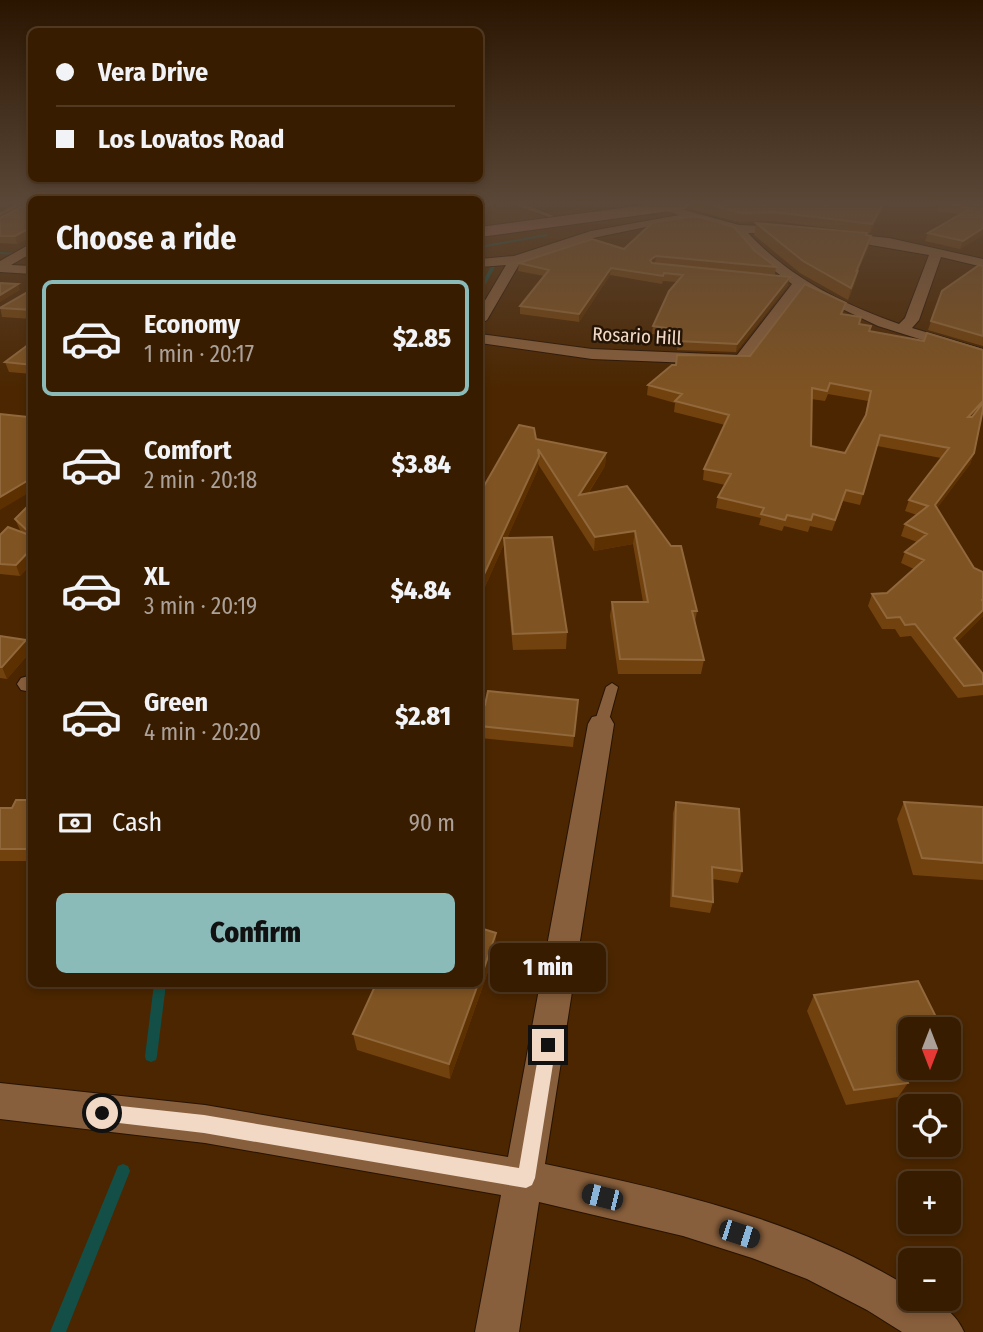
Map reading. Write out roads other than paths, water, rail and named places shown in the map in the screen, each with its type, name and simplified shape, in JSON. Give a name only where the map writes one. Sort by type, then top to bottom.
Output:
[{"type":"street","points":[[2,266],[28,269]]},
{"type":"street","points":[[483,315],[511,266]]},
{"type":"street","points":[[773,266],[792,282],[902,329],[983,354]]},
{"type":"street","points":[[902,329],[912,320],[931,266]]},
{"type":"street","name":"Rosario Hill","points":[[483,339],[592,354],[741,359],[792,282]]},
{"type":"street","points":[[497,1332],[526,1178],[601,724]]},
{"type":"street","points":[[0,1101],[204,1124],[526,1178],[719,1227],[781,1247],[888,1296],[942,1332]]},
{"type":"lane","points":[[601,724],[611,687]]},
{"type":"waterway","points":[[483,285],[493,266]]},
{"type":"waterway","points":[[151,1056],[160,987]]},
{"type":"waterway","points":[[58,1332],[123,1171]]}]
